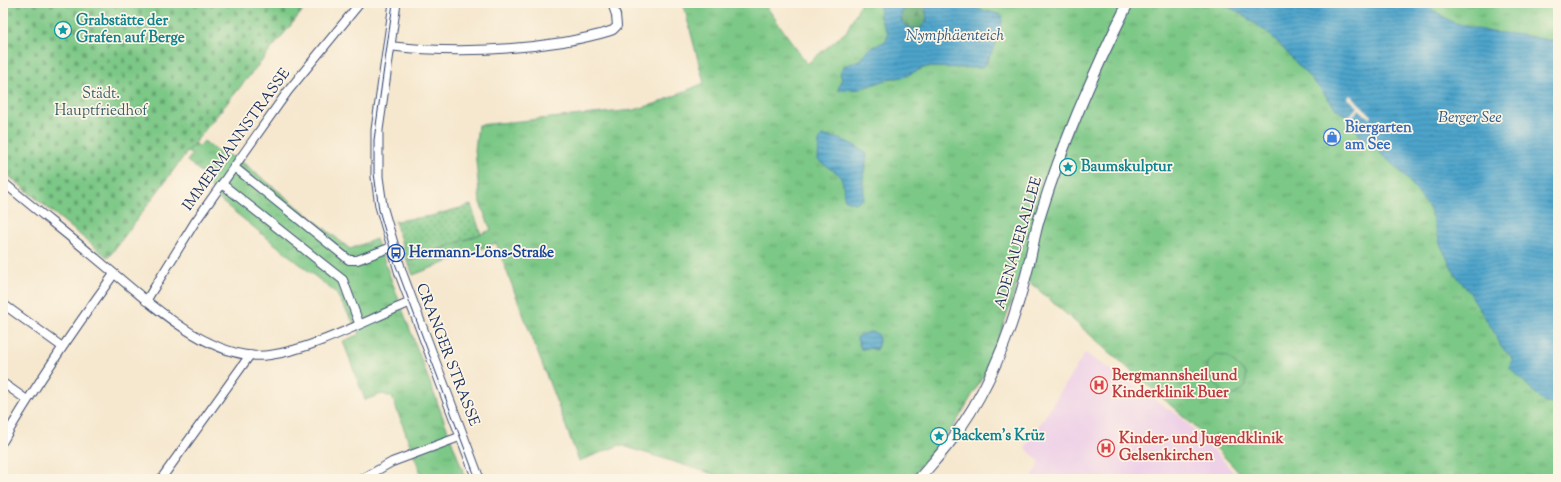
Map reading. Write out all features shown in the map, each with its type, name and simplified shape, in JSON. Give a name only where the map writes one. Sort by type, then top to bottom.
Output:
[{"type":"main road","name":"CRANGER STRASSE","points":[[395,3],[377,130],[377,162],[381,206],[392,247],[411,302],[478,479]]},
{"type":"street","name":"IMMERMANNSTRASSE","points":[[146,301],[195,222],[288,91],[360,3]]},
{"type":"street","points":[[389,46],[406,48],[486,50],[532,47],[574,40],[613,30],[616,26],[616,15],[612,3]]},
{"type":"street","name":"ADENAUERALLEE","points":[[919,479],[959,430],[979,397],[996,362],[1012,322],[1026,275],[1040,214],[1062,152],[1089,85],[1128,3]]},
{"type":"street","points":[[234,167],[349,260],[357,260],[392,247]]},
{"type":"street","points":[[3,182],[146,301],[189,332],[231,351],[250,355],[269,356],[292,350],[411,302]]},
{"type":"street","points":[[222,184],[343,280],[359,324]]},
{"type":"street","points":[[3,441],[26,400],[61,346],[114,274]]},
{"type":"street","points":[[3,304],[61,346]]},
{"type":"street","points":[[161,479],[250,355]]},
{"type":"street","points":[[3,383],[26,400]]},
{"type":"street","points":[[362,479],[392,462],[462,436]]},
{"type":"shaded area","name":"Bergmannsheil und Kinderklinik Buer","points":[[1085,353],[1181,417],[1240,479],[1031,479],[1040,462],[1025,448]]},
{"type":"green space","name":"Städt. Hauptfriedhof","points":[[3,3],[309,3],[187,152],[108,258],[3,171]]},
{"type":"green space","points":[[683,3],[764,3],[807,64],[846,32],[861,3],[881,3],[879,12],[888,33],[886,41],[863,55],[860,60],[842,69],[840,75],[842,78],[838,90],[859,89],[892,78],[898,78],[926,67],[966,68],[987,63],[1001,30],[970,8],[953,3],[1558,3],[1558,479],[1245,479],[1204,435],[1182,415],[1034,286],[1020,276],[996,347],[985,373],[953,428],[947,433],[911,479],[722,479],[716,475],[620,445],[579,461],[496,243],[413,275],[408,262],[491,230],[480,203],[475,150],[478,125],[634,110],[658,103],[704,83]],"holes":[[[857,338],[879,341],[876,350],[870,348],[861,349]]]},
{"type":"green space","points":[[914,4],[923,8],[927,17],[923,26],[914,30],[905,26],[901,17],[905,8]]},
{"type":"green space","points":[[204,141],[222,155],[225,153],[246,165],[350,249],[376,239],[466,479],[423,479],[392,397],[382,394],[365,400],[343,341],[360,334],[336,293],[221,201],[204,179],[206,176],[187,161],[192,155],[187,152],[195,143],[199,147]]},
{"type":"green space","points":[[471,205],[481,234],[407,261],[395,221],[431,216]]},
{"type":"green space","points":[[1216,355],[1227,356],[1246,374],[1246,386],[1235,395],[1226,395],[1206,373],[1208,363]]},
{"type":"water","name":"Nymphäenteich","points":[[881,3],[953,3],[998,14],[1002,16],[1002,21],[999,35],[992,52],[981,68],[926,67],[903,77],[892,78],[859,89],[838,90],[842,78],[840,73],[844,66],[860,60],[867,50],[886,41],[888,33],[881,18]],"holes":[[[913,5],[922,5],[926,9],[927,20],[921,28],[917,29],[905,25],[901,19],[903,10]]]},
{"type":"water","name":"Berger See","points":[[1219,3],[1422,3],[1452,22],[1491,32],[1522,35],[1558,42],[1558,404],[1545,403],[1509,367],[1512,360],[1511,356],[1501,347],[1497,337],[1470,293],[1455,274],[1441,246],[1430,210],[1413,186],[1400,171],[1356,131],[1351,119],[1337,110],[1322,91],[1271,35],[1237,11]]},
{"type":"water","points":[[822,136],[833,137],[846,141],[867,154],[863,177],[863,199],[855,203],[845,200],[843,183],[839,176],[818,160],[819,141]]},
{"type":"water","points":[[870,332],[878,334],[879,340],[877,349],[861,349],[857,338],[860,335]]},
{"type":"pier","points":[[1350,95],[1372,116],[1370,119],[1359,109],[1350,119],[1348,117],[1358,107],[1348,98]]},
{"type":"tram line","points":[[393,3],[374,140],[374,173],[379,210],[393,258],[476,479]]},
{"type":"place","name":"Grabstätte der Grafen auf Berge","points":[[63,30]]},
{"type":"place","name":"Biergarten am See","points":[[1332,137]]},
{"type":"place","name":"Baumskulptur","points":[[1068,167]]},
{"type":"place","name":"Hermann-Löns-Straße","points":[[396,253]]},
{"type":"place","name":"Bergmannsheil und Kinderklinik Buer","points":[[1099,385]]},
{"type":"place","name":"Backem's Krüz","points":[[939,436]]},
{"type":"place","name":"Kinder- und Jugendklinik Gelsenkirchen","points":[[1106,448]]}]
